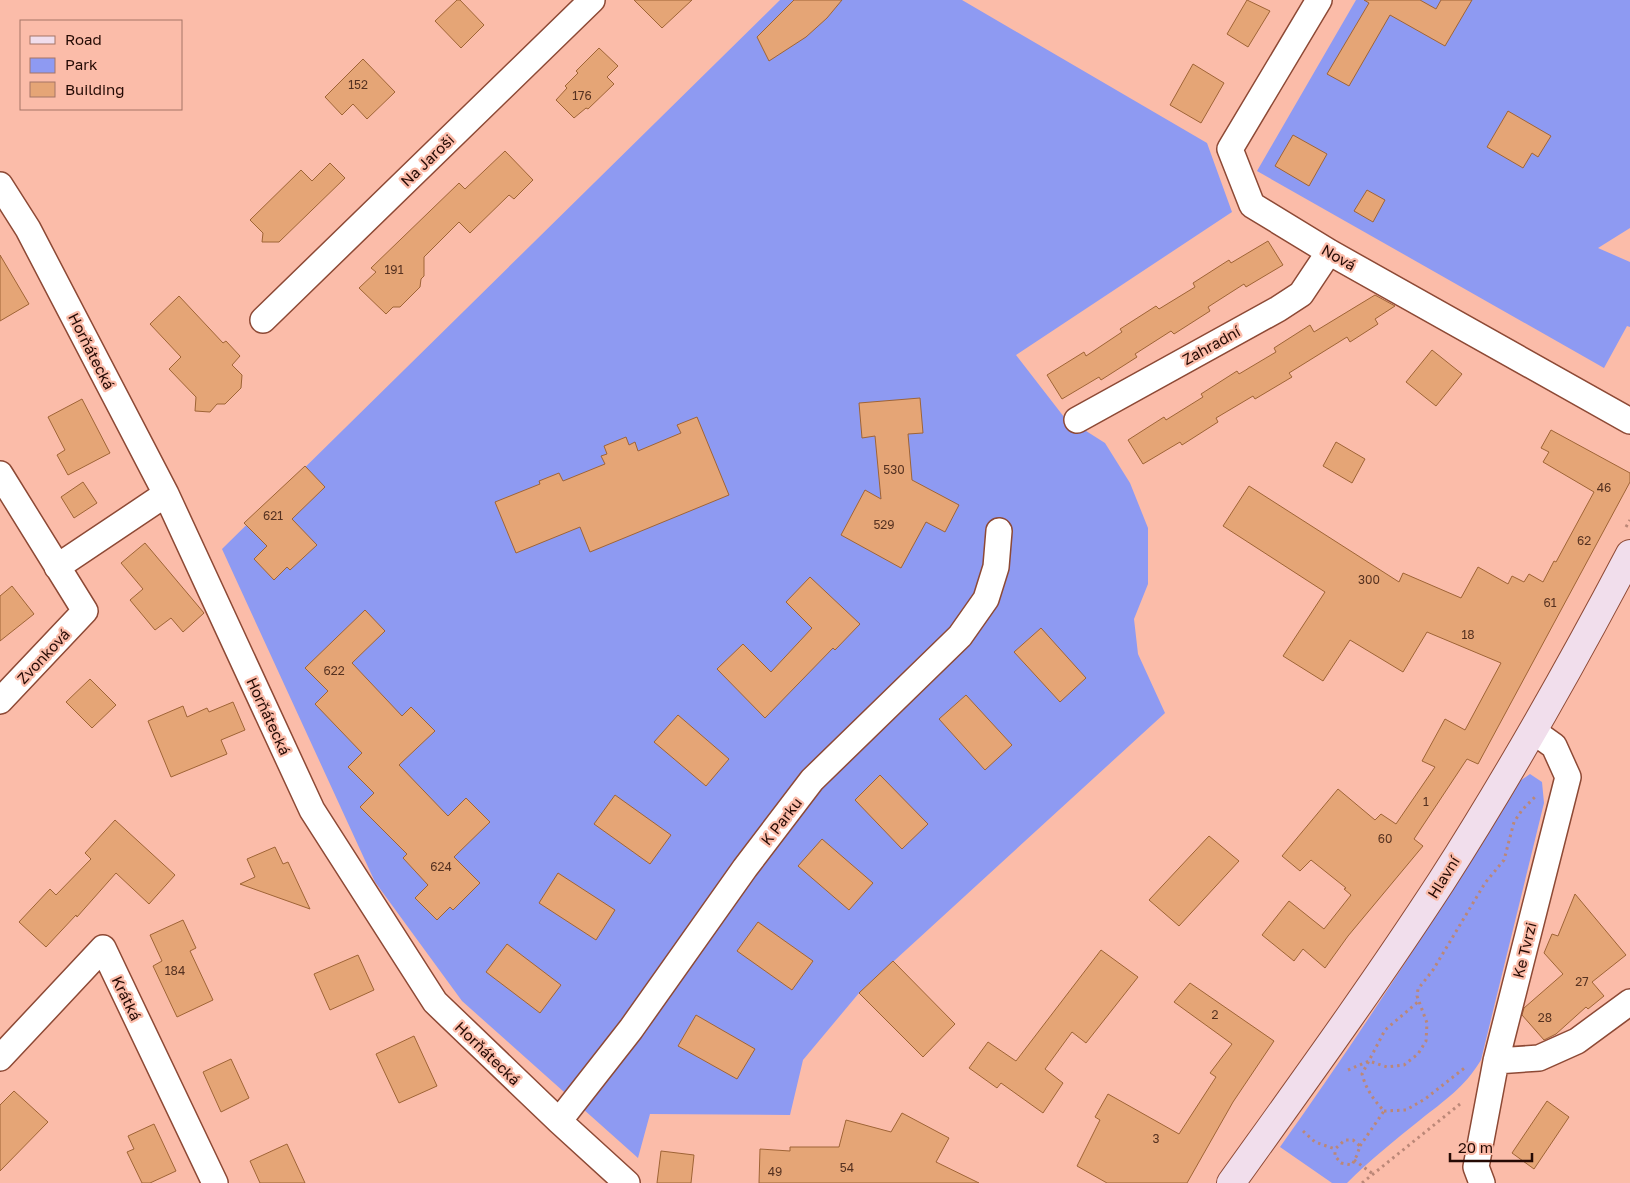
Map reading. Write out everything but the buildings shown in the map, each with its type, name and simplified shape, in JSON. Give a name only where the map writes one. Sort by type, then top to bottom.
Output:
[{"type":"street","name":"Na Jaroši","points":[[263,320],[592,0]]},
{"type":"street","name":"Nová","points":[[1318,0],[1230,149],[1252,205],[1329,252],[1630,421]]},
{"type":"street","name":"Horňátecká","points":[[0,185],[28,229],[166,494],[312,810],[435,1002],[559,1121],[627,1183]]},
{"type":"street","name":"Zahradní","points":[[1076,420],[1278,309],[1301,294],[1329,252]]},
{"type":"street","points":[[0,474],[57,566],[166,494]]},
{"type":"street","name":"K Parku","points":[[559,1121],[631,1029],[745,868],[812,780],[960,636],[986,599],[996,567],[999,531]]},
{"type":"street","name":"Hlavní","points":[[1231,1183],[1343,1027],[1441,881],[1561,683],[1630,554]]},
{"type":"street","name":"Zvonková","points":[[0,701],[85,611],[57,566]]},
{"type":"street","points":[[1533,731],[1554,746],[1568,777]]},
{"type":"street","name":"Ke Tvrzi","points":[[1482,1183],[1476,1166],[1495,1069],[1568,777]]},
{"type":"street","name":"Krátká","points":[[0,1058],[103,948],[215,1183]]},
{"type":"street","points":[[1495,1069],[1539,1058],[1577,1042],[1630,1002]]},
{"type":"path","points":[[1345,1071],[1369,1061],[1387,1067],[1404,1065],[1418,1054],[1426,1041],[1427,1023],[1418,996],[1418,989],[1433,970],[1485,883],[1504,860],[1514,822],[1522,810],[1536,796],[1568,777]]},
{"type":"path","points":[[1362,1183],[1495,1069],[1481,1060],[1472,1063],[1425,1099],[1406,1110],[1384,1111],[1373,1100],[1365,1086],[1362,1074],[1385,1030],[1420,1001]]},
{"type":"path","points":[[1335,1148],[1336,1156],[1341,1163],[1352,1164],[1360,1146],[1384,1111]]},
{"type":"path","points":[[1297,1126],[1315,1142],[1335,1148]]},
{"type":"path","points":[[1335,1148],[1345,1140],[1353,1140],[1360,1146]]},
{"type":"path","points":[[1354,1160],[1373,1174]]},
{"type":"green space","points":[[780,0],[962,0],[1207,143],[1232,212],[1016,355],[1064,417],[1105,443],[1130,483],[1148,528],[1148,584],[1134,619],[1138,654],[1165,713],[859,993],[803,1060],[790,1115],[650,1114],[638,1158],[462,1001],[375,882],[222,549]]},
{"type":"green space","points":[[1356,0],[1630,0],[1630,228],[1598,248],[1630,262],[1630,327],[1627,326],[1604,368],[1257,171]]},
{"type":"green space","points":[[1530,774],[1542,782],[1544,803],[1481,1060],[1475,1070],[1454,1093],[1383,1150],[1347,1183],[1332,1183],[1280,1147],[1402,967],[1461,876],[1517,783]]}]
